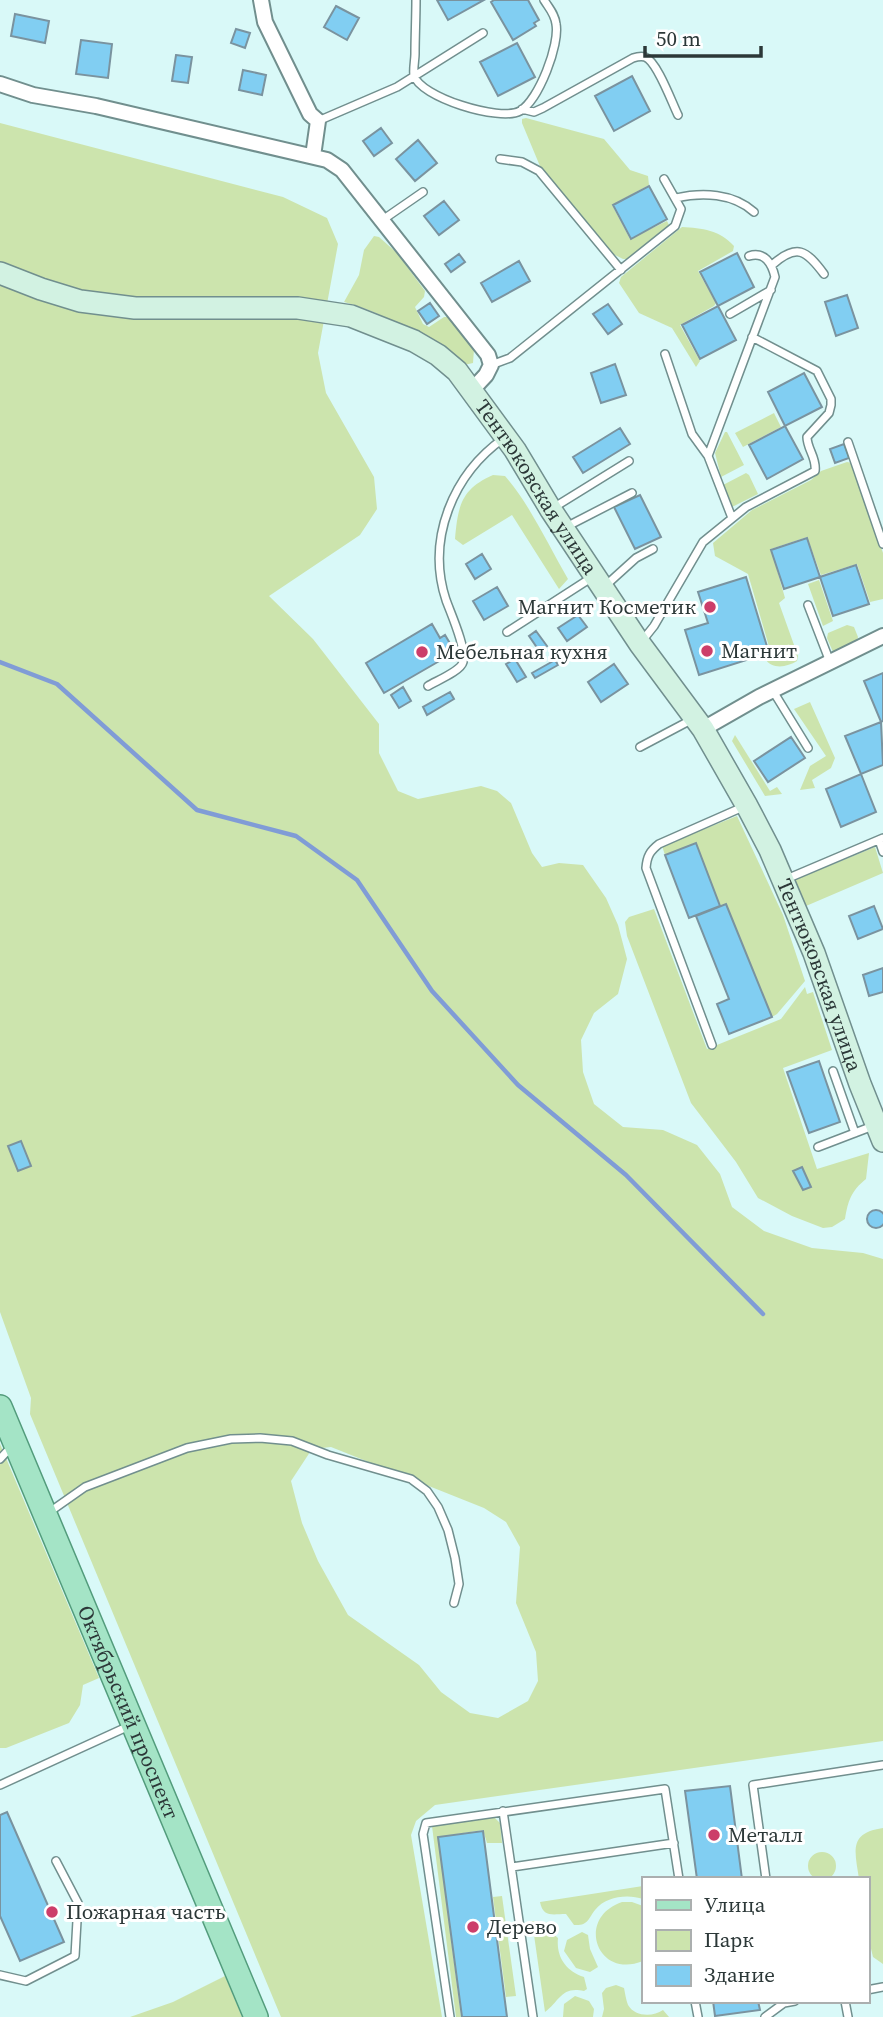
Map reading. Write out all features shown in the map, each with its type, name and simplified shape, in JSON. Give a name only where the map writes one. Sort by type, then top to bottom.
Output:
[{"type":"main road","name":"Октябрьский проспект","points":[[0,1407],[7,1451],[44,1516],[256,2017]]},
{"type":"street","points":[[261,0],[265,22],[310,114],[318,121],[313,156]]},
{"type":"street","points":[[0,84],[33,94],[327,160],[342,170],[488,355],[491,365],[472,390]]},
{"type":"street","name":"Тентюковская улица","points":[[0,273],[80,301],[135,308],[298,308],[351,316],[414,341],[438,355],[457,371],[505,437],[640,644],[699,723],[747,806],[784,881],[814,953],[880,1133]]},
{"type":"street","points":[[699,723],[773,691],[883,636]]},
{"type":"lane","points":[[416,0],[414,77],[422,88],[480,112],[510,114],[522,109],[533,97],[557,39],[554,14],[544,0]]},
{"type":"lane","points":[[318,121],[397,87],[483,33]]},
{"type":"lane","points":[[522,109],[534,112],[543,108],[641,56],[646,57],[655,67],[678,115]]},
{"type":"lane","points":[[500,159],[522,162],[539,171],[621,270]]},
{"type":"lane","points":[[491,365],[510,358],[675,226],[681,209],[664,179]]},
{"type":"lane","points":[[380,221],[424,192]]},
{"type":"lane","points":[[676,198],[692,195],[723,196],[734,198],[754,212]]},
{"type":"lane","points":[[772,265],[785,254],[801,251],[811,256],[824,274]]},
{"type":"lane","points":[[708,456],[775,277],[772,265],[764,257],[757,254],[750,256]]},
{"type":"lane","points":[[730,314],[771,290]]},
{"type":"lane","points":[[640,644],[654,626],[703,542],[746,507],[815,471],[816,464],[807,444],[807,437],[829,413],[831,399],[817,371],[807,363],[752,337]]},
{"type":"lane","points":[[665,354],[692,434],[708,456],[710,467],[732,517]]},
{"type":"lane","points":[[428,685],[460,668],[464,662],[443,589],[440,562],[447,510],[459,483],[484,453],[505,437]]},
{"type":"lane","points":[[848,442],[883,544]]},
{"type":"lane","points":[[551,510],[629,461]]},
{"type":"lane","points":[[563,529],[632,493]]},
{"type":"lane","points":[[507,632],[653,550]]},
{"type":"lane","points":[[808,605],[830,662]]},
{"type":"lane","points":[[773,691],[808,748]]},
{"type":"lane","points":[[640,747],[699,723]]},
{"type":"lane","points":[[712,1045],[646,868],[647,859],[651,850],[659,844],[747,806]]},
{"type":"lane","points":[[784,881],[881,839],[883,852]]},
{"type":"lane","points":[[834,1071],[855,1133]]},
{"type":"lane","points":[[818,1147],[855,1133],[880,1133]]},
{"type":"lane","points":[[44,1516],[85,1487],[187,1448],[231,1439],[292,1441],[328,1455],[411,1479],[427,1491],[443,1519],[455,1558],[459,1584],[454,1603]]},
{"type":"lane","points":[[0,1785],[133,1725]]},
{"type":"lane","points":[[766,1877],[753,1785],[883,1765]]},
{"type":"lane","points":[[450,2017],[424,1826],[426,1823],[665,1789],[679,1877]]},
{"type":"lane","points":[[503,1811],[533,2017]]},
{"type":"lane","points":[[512,1867],[674,1843]]},
{"type":"lane","points":[[0,1975],[26,1981],[75,1956],[78,1903],[56,1861]]},
{"type":"lane","points":[[765,2017],[782,2003]]},
{"type":"green space","points":[[522,119],[604,139],[630,170],[648,176],[649,185],[612,205],[630,239],[667,221],[670,227],[629,259],[613,254],[542,171],[522,123]]},
{"type":"green space","points":[[0,123],[283,197],[327,218],[338,244],[318,353],[326,393],[374,477],[377,509],[360,535],[269,596],[313,639],[379,724],[379,753],[398,791],[418,799],[481,786],[497,791],[511,803],[532,853],[542,867],[559,863],[583,865],[606,898],[618,925],[627,959],[618,994],[594,1013],[581,1040],[583,1072],[594,1104],[623,1127],[663,1130],[697,1145],[720,1174],[732,1207],[764,1231],[812,1248],[863,1253],[883,1259],[883,1741],[435,1805],[416,1821],[411,1835],[442,2017],[281,2017],[30,1414],[31,1398],[0,1312]],"holes":[[[331,1447],[484,1508],[506,1522],[520,1547],[516,1603],[536,1652],[538,1681],[528,1701],[498,1718],[470,1713],[441,1692],[419,1665],[348,1615],[318,1561],[302,1523],[291,1481],[312,1449]]]},
{"type":"green space","points":[[682,227],[710,231],[723,236],[734,246],[733,251],[698,271],[716,303],[714,306],[680,325],[700,361],[696,367],[672,328],[639,313],[619,283],[621,277]]},
{"type":"green space","points":[[374,236],[379,237],[397,253],[425,291],[424,297],[415,307],[423,324],[429,327],[444,317],[450,317],[474,349],[473,363],[464,365],[392,321],[344,302],[359,275],[364,250]]},
{"type":"green space","points":[[774,413],[781,427],[743,447],[735,433]]},
{"type":"green space","points":[[725,432],[744,465],[721,477],[715,453]]},
{"type":"green space","points":[[847,462],[852,463],[883,553],[883,599],[870,602],[857,564],[821,575],[807,537],[771,549],[785,598],[779,603],[798,656],[797,661],[789,665],[772,665],[765,659],[770,655],[770,650],[748,574],[715,556],[713,543],[752,510],[811,480],[821,471]]},
{"type":"green space","points":[[746,473],[758,494],[732,507],[723,485]]},
{"type":"green space","points":[[493,475],[505,476],[539,526],[568,579],[559,589],[512,515],[463,545],[455,539],[463,500],[474,486]]},
{"type":"green space","points":[[819,580],[833,621],[823,626],[808,584]]},
{"type":"green space","points":[[847,625],[854,627],[858,637],[856,644],[833,652],[827,638],[828,633]]},
{"type":"green space","points":[[810,702],[835,758],[831,768],[812,780],[815,788],[800,790],[810,766],[826,756],[794,709]]},
{"type":"green space","points":[[735,735],[770,791],[777,787],[782,794],[765,796],[732,741]]},
{"type":"green space","points":[[737,816],[783,915],[805,981],[772,1017],[726,904],[720,906],[696,843],[665,855],[662,846]]},
{"type":"green space","points":[[875,847],[883,873],[806,906],[795,880]]},
{"type":"green space","points":[[654,909],[707,1049],[781,1019],[805,987],[807,994],[813,992],[832,1050],[783,1068],[817,1169],[869,1153],[866,1179],[851,1197],[845,1219],[832,1227],[823,1228],[792,1216],[758,1198],[736,1162],[691,1103],[627,936],[625,922],[629,917]]},
{"type":"green space","points":[[0,1444],[99,1678],[83,1685],[80,1705],[69,1723],[6,1748],[0,1748]]},
{"type":"green space","points":[[494,1817],[500,1823],[502,1843],[487,1843],[483,1830],[438,1837],[461,2017],[456,2017],[432,1826]]},
{"type":"green space","points":[[883,1828],[883,1964],[873,1957],[869,1934],[869,1877],[859,1877],[856,1852],[859,1839],[872,1830]]},
{"type":"green space","points":[[817,1853],[827,1853],[835,1861],[835,1871],[830,1877],[814,1877],[809,1871],[809,1861]]},
{"type":"green space","points":[[642,1886],[642,1899],[611,1899],[600,1905],[585,1923],[579,1925],[574,1925],[566,1914],[546,1913],[540,1902]]},
{"type":"green space","points":[[502,1896],[516,1996],[506,1997],[493,1897]]},
{"type":"green space","points":[[622,1902],[642,1906],[642,1961],[627,1965],[614,1962],[604,1955],[598,1945],[596,1933],[599,1921],[608,1910]]},
{"type":"green space","points":[[532,1921],[548,1923],[550,1931],[558,1938],[561,1957],[567,1967],[584,1977],[587,1989],[566,1993],[545,2012]]},
{"type":"green space","points":[[582,1932],[588,1935],[590,1949],[598,1967],[590,1972],[576,1968],[564,1951],[567,1940]]},
{"type":"green space","points":[[225,1976],[242,2017],[130,2017],[173,2002]]},
{"type":"green space","points":[[616,1985],[624,1988],[628,2005],[635,2012],[649,2015],[663,2010],[669,2017],[602,2017],[602,1993],[606,1988]]},
{"type":"green space","points":[[575,1996],[589,2001],[594,2009],[593,2017],[563,2017],[564,2004]]},
{"type":"building","points":[[437,0],[484,0],[448,20]]},
{"type":"building","points":[[528,0],[539,20],[534,23],[536,26],[513,40],[491,2]]},
{"type":"building","points":[[336,6],[359,18],[347,40],[324,27]]},
{"type":"building","points":[[15,14],[49,21],[45,43],[11,36]]},
{"type":"building","points":[[236,29],[250,33],[245,48],[231,43]]},
{"type":"building","points":[[81,40],[112,44],[108,78],[76,74]]},
{"type":"building","points":[[517,43],[535,77],[498,96],[480,62]]},
{"type":"building","points":[[176,55],[192,57],[188,83],[172,81]]},
{"type":"building","points":[[243,70],[266,75],[262,95],[239,90]]},
{"type":"building","points":[[632,76],[650,111],[614,131],[595,96]]},
{"type":"building","points":[[381,128],[392,143],[374,156],[363,141]]},
{"type":"building","points":[[418,140],[437,163],[415,181],[396,159]]},
{"type":"building","points":[[649,186],[667,219],[631,239],[613,205]]},
{"type":"building","points":[[444,201],[459,220],[439,235],[424,216]]},
{"type":"building","points":[[737,253],[754,287],[718,306],[700,272]]},
{"type":"building","points":[[459,254],[465,262],[451,272],[445,264]]},
{"type":"building","points":[[519,261],[530,281],[492,302],[481,283]]},
{"type":"building","points":[[847,295],[858,328],[836,336],[825,302]]},
{"type":"building","points":[[430,303],[439,316],[427,324],[418,311]]},
{"type":"building","points":[[608,304],[622,324],[608,334],[593,314]]},
{"type":"building","points":[[718,306],[736,340],[700,359],[682,325]]},
{"type":"building","points":[[615,364],[626,395],[601,403],[591,373]]},
{"type":"building","points":[[804,373],[822,407],[785,426],[768,392]]},
{"type":"building","points":[[785,426],[803,459],[767,479],[749,445]]},
{"type":"building","points":[[620,428],[630,444],[583,473],[573,457]]},
{"type":"building","points":[[844,444],[849,458],[835,463],[830,449]]},
{"type":"building","points":[[640,495],[661,537],[635,549],[614,507]]},
{"type":"building","points":[[807,538],[820,577],[784,589],[771,550]]},
{"type":"building","points":[[482,554],[491,569],[475,579],[466,564]]},
{"type":"building","points":[[856,565],[869,604],[833,616],[820,577]]},
{"type":"building","points":[[746,577],[769,653],[699,675],[685,630],[708,623],[698,592]]},
{"type":"building","points":[[497,587],[508,606],[484,620],[473,601]]},
{"type":"building","points":[[578,615],[587,627],[567,641],[558,628]]},
{"type":"building","points":[[432,624],[440,638],[445,635],[455,652],[384,693],[366,663]]},
{"type":"building","points":[[536,631],[547,646],[540,652],[529,636]]},
{"type":"building","points":[[515,659],[526,677],[517,682],[506,664]]},
{"type":"building","points":[[555,660],[558,665],[535,678],[532,673]]},
{"type":"building","points":[[614,664],[628,684],[601,702],[588,682]]},
{"type":"building","points":[[883,673],[883,721],[881,722],[864,681]]},
{"type":"building","points":[[403,687],[411,701],[399,708],[391,695]]},
{"type":"building","points":[[450,692],[454,699],[427,715],[423,707]]},
{"type":"building","points":[[881,722],[883,765],[861,774],[845,736]]},
{"type":"building","points":[[791,737],[805,758],[768,782],[754,761]]},
{"type":"building","points":[[861,774],[876,812],[841,827],[826,789]]},
{"type":"building","points":[[696,843],[720,906],[689,918],[665,855]]},
{"type":"building","points":[[726,904],[772,1017],[729,1034],[717,1004],[729,999],[696,916]]},
{"type":"building","points":[[874,906],[883,929],[858,939],[849,916]]},
{"type":"building","points":[[883,968],[883,992],[869,996],[863,975]]},
{"type":"building","points":[[819,1061],[840,1122],[809,1133],[787,1072]]},
{"type":"building","points":[[21,1141],[31,1166],[18,1171],[8,1146]]},
{"type":"building","points":[[802,1167],[811,1187],[803,1190],[793,1171]]},
{"type":"building","points":[[876,1210],[882,1213],[882,1225],[876,1228],[870,1225],[867,1219],[870,1213]]},
{"type":"building","name":"Металл","points":[[730,1786],[742,1877],[697,1877],[685,1791]]},
{"type":"building","points":[[7,1812],[64,1942],[20,1961],[0,1916],[0,1815]]},
{"type":"building","name":"Дерево","points":[[483,1831],[507,2017],[462,2017],[438,1837]]},
{"type":"building","points":[[713,2003],[758,2003],[760,2010],[715,2016]]},
{"type":"waterway","points":[[0,662],[57,684],[197,810],[296,836],[357,880],[432,991],[518,1085],[626,1175],[763,1314]]},
{"type":"place","name":"Магнит Косметик","points":[[710,607]]},
{"type":"place","name":"Магнит","points":[[707,651]]},
{"type":"place","name":"Мебельная кухня","points":[[422,652]]},
{"type":"place","name":"Металл","points":[[714,1835]]},
{"type":"place","name":"Пожарная часть","points":[[52,1912]]},
{"type":"place","name":"Дерево","points":[[473,1927]]}]
